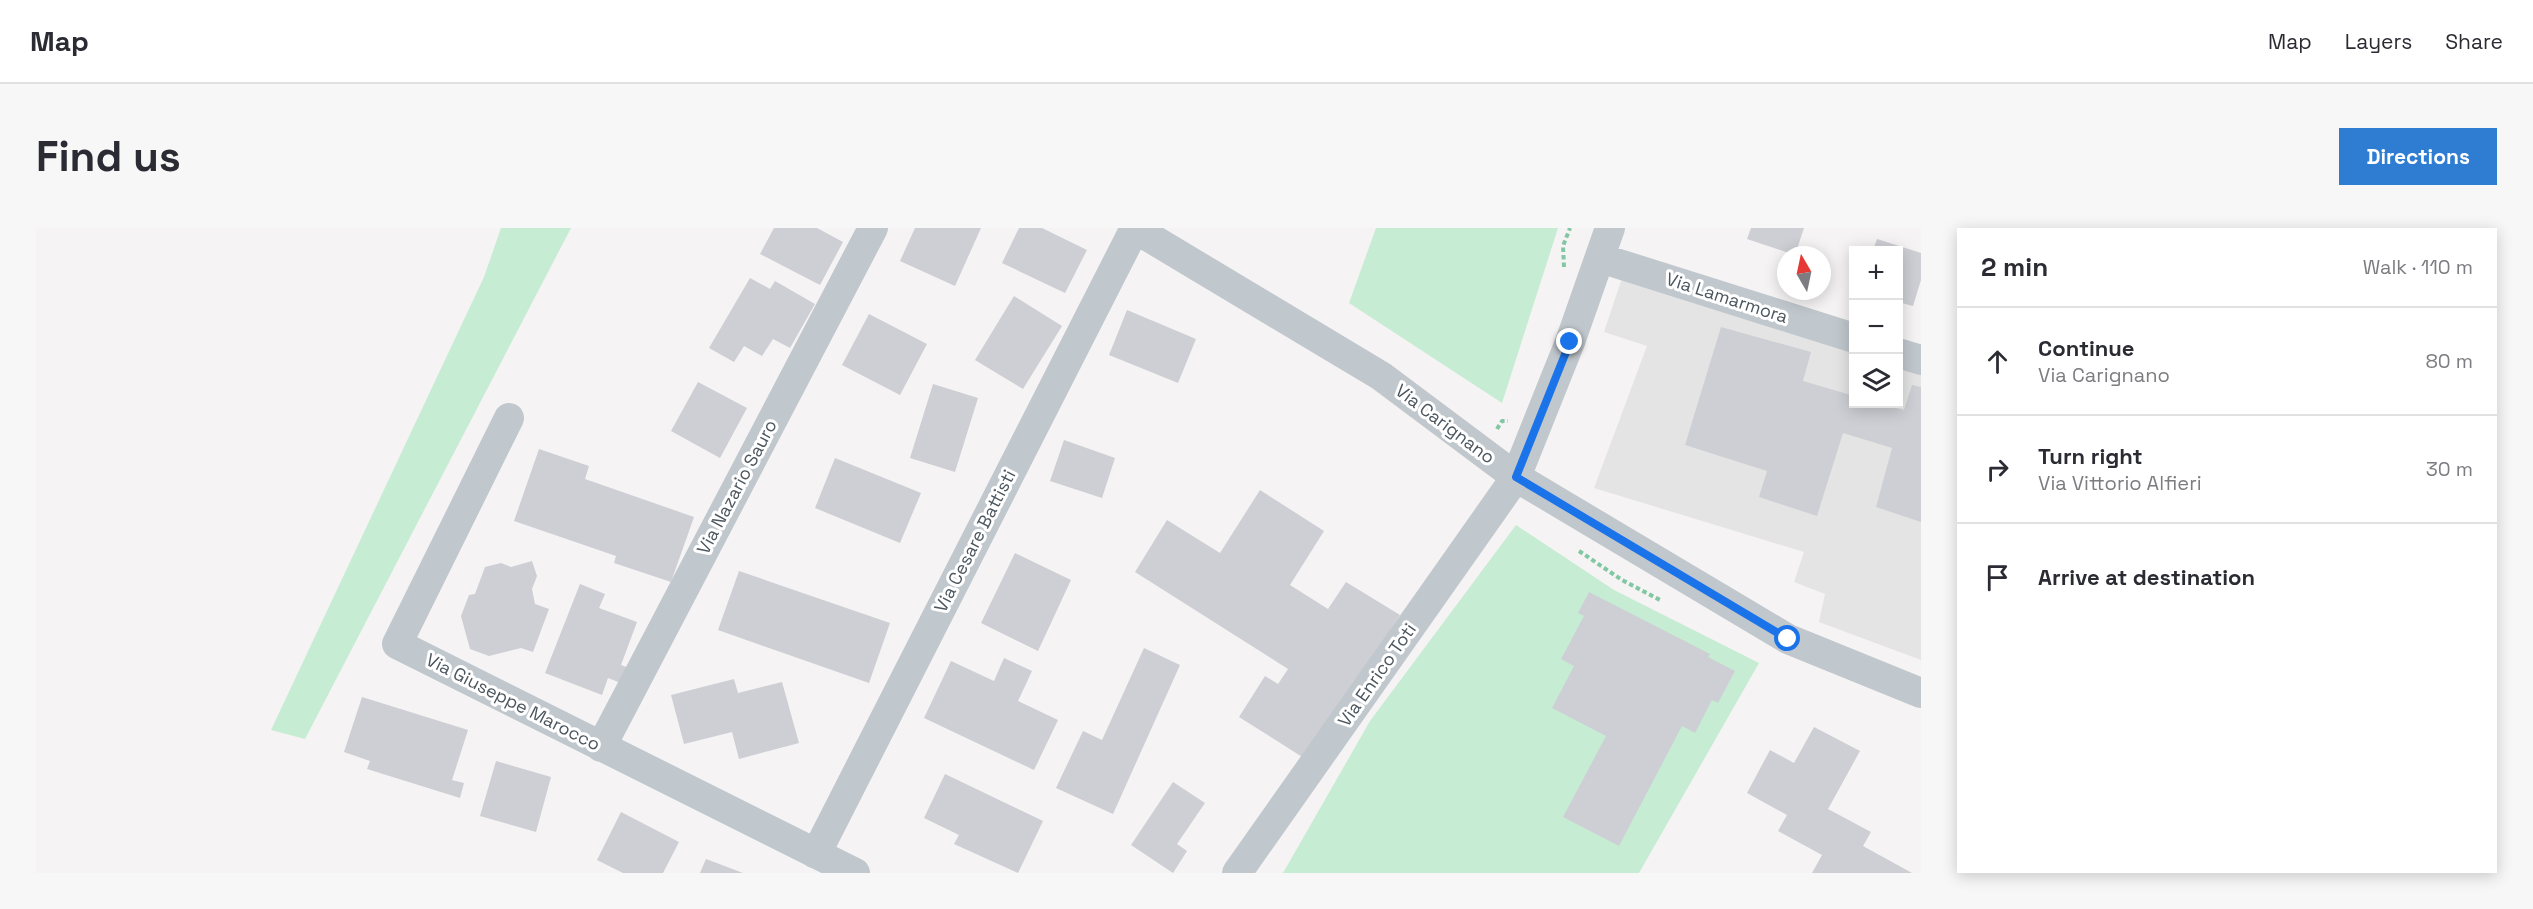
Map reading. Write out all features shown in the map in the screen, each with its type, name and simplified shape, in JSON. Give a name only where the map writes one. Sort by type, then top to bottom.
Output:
[{"type":"street","name":"Via Nazario Sauro","points":[[601,747],[873,228]]},
{"type":"street","name":"Via Carignano","points":[[1135,228],[1381,376],[1516,477],[1788,639],[1921,693]]},
{"type":"street","name":"Via Cesare Battisti","points":[[816,854],[1135,228]]},
{"type":"street","name":"Via Enrico Toti","points":[[1237,873],[1516,477],[1570,342],[1610,228]]},
{"type":"street","name":"Via Lamarmora","points":[[1600,258],[1849,336]]},
{"type":"street","points":[[1903,353],[1921,360]]},
{"type":"street","name":"Via Giuseppe Marocco","points":[[509,418],[397,644],[855,873]]},
{"type":"shaded area","points":[[1622,278],[1849,352],[1849,408],[1903,408],[1903,369],[1921,375],[1921,660],[1819,622],[1825,594],[1794,582],[1804,552],[1594,488],[1647,346],[1604,332]]},
{"type":"green space","points":[[501,228],[571,228],[305,739],[271,730],[484,277]]},
{"type":"green space","points":[[1376,228],[1558,228],[1502,403],[1349,303]]},
{"type":"green space","points":[[1516,525],[1614,590],[1759,663],[1639,873],[1283,873],[1370,721]]},
{"type":"building","points":[[774,228],[817,228],[843,242],[820,285],[760,254]]},
{"type":"building","points":[[915,228],[981,228],[955,286],[900,261]]},
{"type":"building","points":[[1019,228],[1042,228],[1087,250],[1065,293],[1002,263]]},
{"type":"building","points":[[1751,228],[1804,228],[1798,246],[1777,246],[1777,249],[1747,239]]},
{"type":"building","points":[[1877,239],[1899,246],[1874,246]]},
{"type":"building","points":[[1903,247],[1921,253],[1921,280],[1913,306],[1903,303]]},
{"type":"building","points":[[750,278],[770,289],[775,281],[815,304],[790,348],[773,339],[762,356],[744,346],[734,362],[709,348]]},
{"type":"building","points":[[1014,296],[1062,326],[1023,389],[975,360]]},
{"type":"building","points":[[1127,310],[1196,339],[1178,383],[1109,355]]},
{"type":"building","points":[[869,314],[927,344],[900,395],[842,365]]},
{"type":"building","points":[[1721,327],[1811,352],[1803,381],[1849,395],[1849,408],[1904,410],[1912,385],[1921,387],[1921,522],[1876,507],[1892,448],[1843,433],[1817,516],[1759,497],[1767,471],[1685,445]]},
{"type":"building","points":[[698,382],[747,408],[720,458],[671,431]]},
{"type":"building","points":[[933,384],[978,398],[955,472],[910,458]]},
{"type":"building","points":[[1064,440],[1115,458],[1102,498],[1050,481]]},
{"type":"building","points":[[539,449],[589,466],[585,479],[694,517],[671,582],[614,563],[616,556],[514,521]]},
{"type":"building","points":[[835,458],[921,493],[900,543],[815,508]]},
{"type":"building","points":[[1260,490],[1324,531],[1290,585],[1328,609],[1346,582],[1400,615],[1307,760],[1239,717],[1265,676],[1278,684],[1288,669],[1135,572],[1167,520],[1220,553]]},
{"type":"building","points":[[1015,553],[1071,580],[1038,651],[981,623]]},
{"type":"building","points":[[532,561],[537,576],[532,589],[535,604],[549,609],[533,652],[521,648],[489,656],[470,649],[461,616],[469,595],[475,594],[485,567],[501,563],[511,567]]},
{"type":"building","points":[[739,571],[890,623],[869,683],[718,630]]},
{"type":"building","points":[[580,584],[605,594],[599,608],[637,622],[621,665],[632,669],[626,685],[608,678],[602,695],[545,673]]},
{"type":"building","points":[[1589,592],[1710,654],[1708,657],[1735,671],[1718,703],[1712,700],[1695,733],[1682,726],[1619,846],[1563,817],[1606,736],[1552,708],[1574,666],[1561,659],[1584,616],[1578,613]]},
{"type":"building","points":[[1144,648],[1180,665],[1113,814],[1056,788],[1083,731],[1102,740]]},
{"type":"building","points":[[1004,658],[1032,671],[1018,701],[1058,720],[1034,770],[924,718],[951,661],[994,681]]},
{"type":"building","points":[[734,679],[738,693],[782,682],[799,743],[739,759],[732,732],[684,744],[671,695]]},
{"type":"building","points":[[362,697],[468,730],[452,780],[464,783],[460,798],[367,769],[370,761],[344,752]]},
{"type":"building","points":[[1814,727],[1860,751],[1828,809],[1871,832],[1863,846],[1912,873],[1812,873],[1822,855],[1778,831],[1787,815],[1747,793],[1770,750],[1794,763]]},
{"type":"building","points":[[496,761],[551,777],[536,832],[480,816]]},
{"type":"building","points":[[945,774],[1043,821],[1018,873],[954,844],[959,835],[924,818]]},
{"type":"building","points":[[1173,782],[1205,803],[1177,844],[1187,851],[1173,873],[1131,845]]},
{"type":"building","points":[[621,812],[679,842],[663,873],[623,873],[597,860]]},
{"type":"building","points":[[706,859],[743,873],[700,873]]},
{"type":"route","points":[[1570,342],[1516,477],[1788,639]]}]
